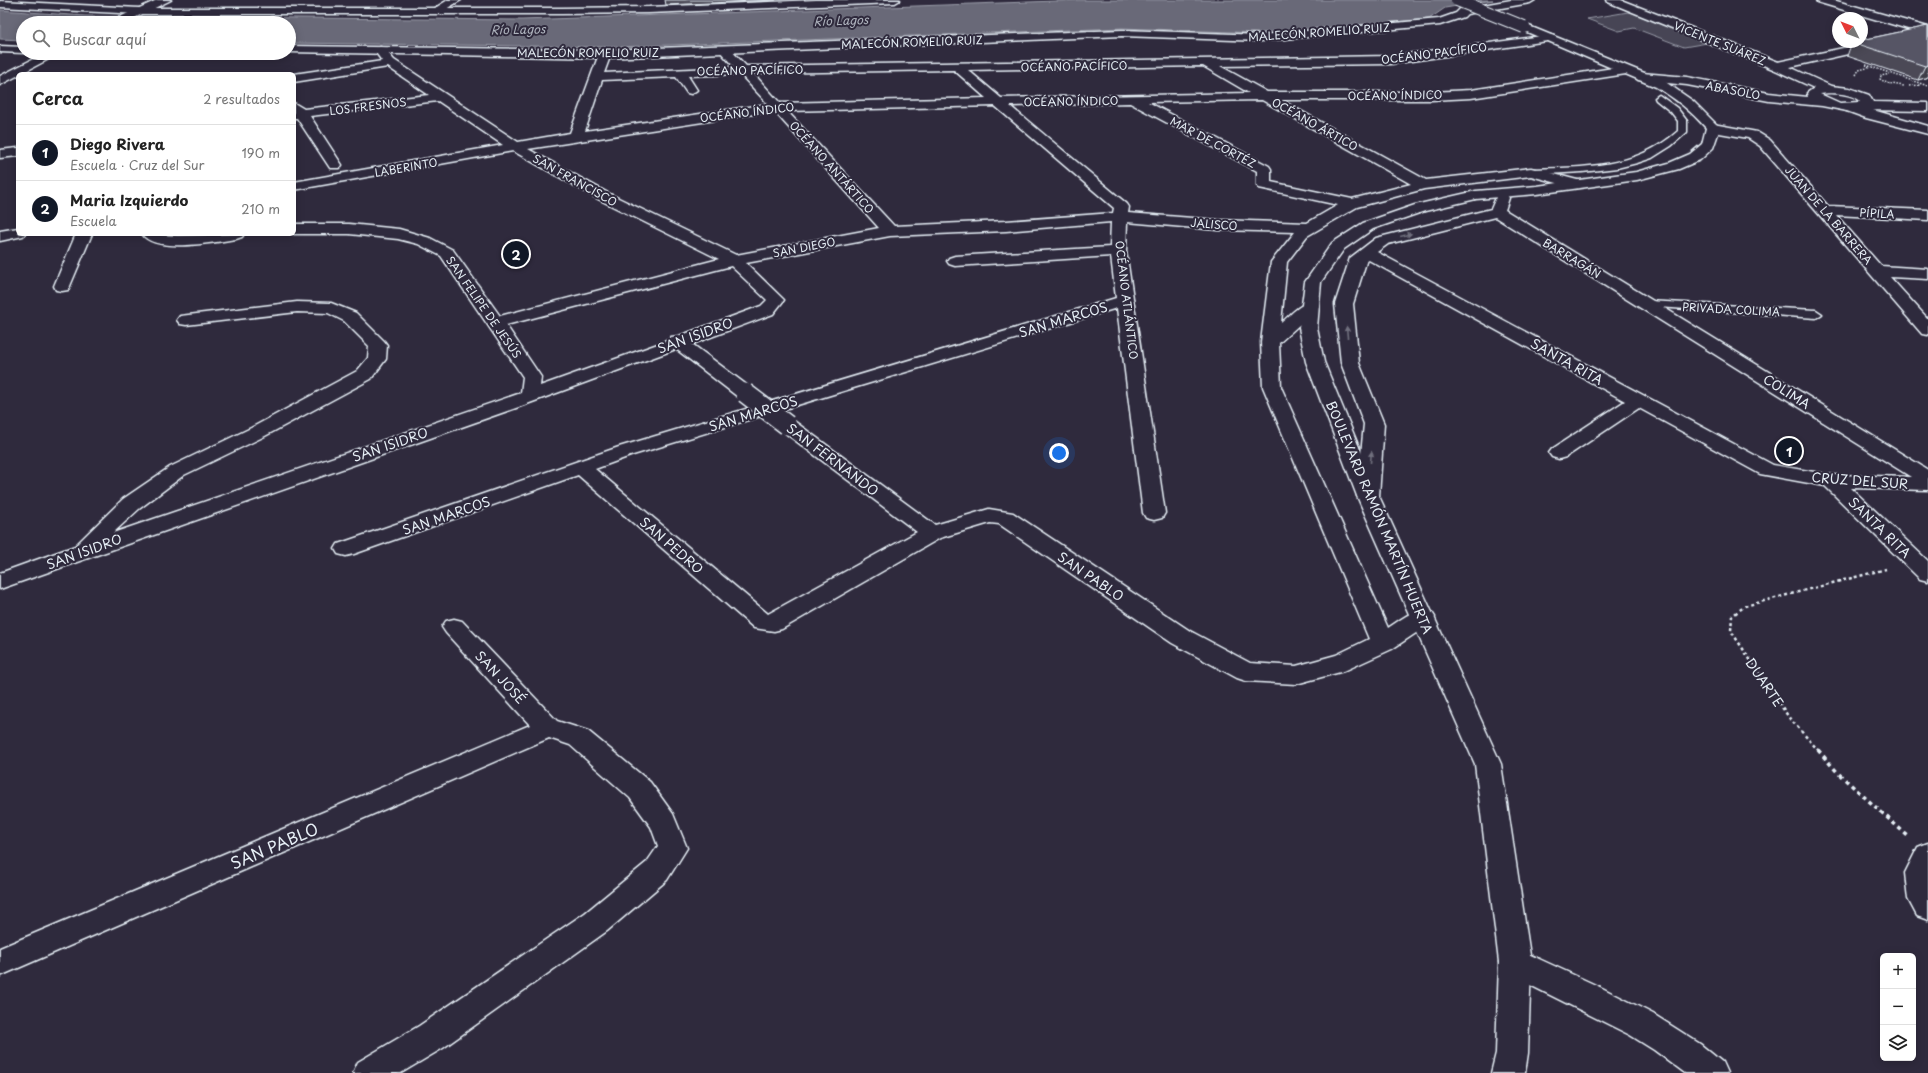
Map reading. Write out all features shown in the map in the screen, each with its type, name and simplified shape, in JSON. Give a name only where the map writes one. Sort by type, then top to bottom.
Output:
[{"type":"street","points":[[129,16],[166,0]]},
{"type":"street","points":[[437,10],[456,0]]},
{"type":"street","points":[[649,10],[660,0]]},
{"type":"street","points":[[0,4],[135,13],[437,10],[649,10],[894,0]]},
{"type":"street","points":[[1457,0],[1634,74],[1680,96],[1694,106],[1713,128]]},
{"type":"street","name":"MALECÓN ROMELIO RUIZ","points":[[296,49],[605,54],[1122,33],[1261,38],[1440,22],[1460,15],[1464,11],[1530,0]]},
{"type":"street","name":"VICENTE SUÁREZ","points":[[1612,0],[1777,66],[1825,95]]},
{"type":"street","points":[[1821,0],[1928,32]]},
{"type":"street","points":[[1777,66],[1928,32]]},
{"type":"street","name":"OCÉANO PACÍFICO","points":[[597,77],[742,70],[1391,60],[1550,38]]},
{"type":"street","points":[[0,48],[16,49]]},
{"type":"street","name":"OCÉANO ANTÁRTICO","points":[[724,49],[890,231]]},
{"type":"street","name":"SAN FRANCISCO","points":[[380,50],[390,63],[517,148],[603,196],[734,260],[776,300]]},
{"type":"street","points":[[576,136],[605,54]]},
{"type":"street","points":[[17,72],[40,60]]},
{"type":"street","points":[[296,78],[390,63]]},
{"type":"street","name":"OCÉANO ÁRTICO","points":[[1206,64],[1424,185]]},
{"type":"street","name":"OCÉANO ATLÁNTICO","points":[[956,67],[1122,207],[1119,217],[1118,251],[1126,300],[1154,513]]},
{"type":"street","points":[[679,72],[690,90]]},
{"type":"street","points":[[0,81],[16,73]]},
{"type":"street","name":"ABASOLO","points":[[1634,74],[1687,81],[1768,97],[1825,95]]},
{"type":"street","name":"OCÉANO ÍNDICO","points":[[517,148],[576,136],[777,106],[1133,100],[1264,96],[1471,94],[1634,74]]},
{"type":"street","points":[[1825,95],[1844,91],[1860,95],[1868,101],[1864,106]]},
{"type":"street","points":[[1825,95],[1849,107],[1871,115],[1928,130]]},
{"type":"street","name":"LOS FRESNOS","points":[[296,112],[441,97]]},
{"type":"street","name":"MAR DE CORTÉZ","points":[[1133,100],[1264,169],[1264,185],[1352,204]]},
{"type":"street","points":[[1849,107],[1928,107]]},
{"type":"street","points":[[296,112],[336,165]]},
{"type":"street","name":"BOULEVARD RAMÓN MARTÍN HUERTA","points":[[1508,1073],[1512,1053],[1514,962],[1488,764],[1368,496],[1315,362],[1308,328],[1313,282],[1338,246],[1368,226],[1420,208],[1476,195],[1637,176],[1674,166],[1695,157],[1708,145],[1713,128]]},
{"type":"street","name":"JUAN DE LA BARRERA","points":[[1713,128],[1752,135],[1765,143],[1825,210],[1928,330]]},
{"type":"street","name":"LABERINTO","points":[[296,186],[517,148]]},
{"type":"street","points":[[0,154],[16,152]]},
{"type":"street","points":[[1383,644],[1272,387],[1270,342],[1280,262],[1302,233],[1352,204],[1424,185],[1531,172],[1576,184]]},
{"type":"street","points":[[1368,496],[1374,424],[1350,363],[1344,304],[1358,258],[1382,241],[1497,212],[1503,192]]},
{"type":"street","name":"PÍPILA","points":[[1825,210],[1928,215]]},
{"type":"street","name":"BARRAGÁN","points":[[1497,212],[1647,304]]},
{"type":"street","name":"JALISCO","points":[[1119,217],[1152,218],[1218,225],[1309,228]]},
{"type":"street","name":"SAN DIEGO","points":[[496,322],[734,260],[890,231],[1006,226],[1119,217]]},
{"type":"street","name":"SAN FELIPE DE JESÚS","points":[[296,229],[349,229],[399,234],[424,240],[447,253],[496,322],[532,377],[530,396]]},
{"type":"street","points":[[0,236],[16,233]]},
{"type":"street","points":[[62,286],[83,236]]},
{"type":"street","points":[[154,236],[161,240],[214,236]]},
{"type":"street","points":[[955,261],[1118,251]]},
{"type":"street","name":"SANTA RITA","points":[[1366,252],[1768,470]]},
{"type":"street","points":[[1878,271],[1928,274]]},
{"type":"street","name":"SAN ISIDRO","points":[[0,581],[79,552],[530,396],[677,341],[767,310],[776,300]]},
{"type":"street","name":"SAN MARCOS","points":[[346,549],[582,468],[626,451],[1126,300]]},
{"type":"street","name":"COLIMA","points":[[1647,304],[1928,479]]},
{"type":"street","points":[[79,552],[131,504],[177,471],[258,432],[364,375],[377,360],[378,346],[350,317],[330,308],[297,307],[186,320]]},
{"type":"street","points":[[1270,342],[1310,307]]},
{"type":"street","name":"SAN FERNANDO","points":[[677,341],[932,533]]},
{"type":"street","points":[[1560,453],[1639,400]]},
{"type":"street","name":"SAN PEDRO","points":[[582,468],[762,622]]},
{"type":"street","name":"CRUZ DEL SUR","points":[[1768,470],[1832,481],[1928,484]]},
{"type":"street","name":"SANTA RITA","points":[[1832,481],[1928,574]]},
{"type":"street","name":"SAN PABLO","points":[[762,622],[774,623],[932,533],[989,516],[1005,518],[1181,637],[1246,672],[1296,675],[1344,662],[1383,644],[1423,617]]},
{"type":"street","name":"SAN JOSÉ","points":[[454,627],[548,728]]},
{"type":"street","points":[[370,1073],[431,1037],[596,922],[657,871],[673,848],[663,822],[640,790],[579,738],[548,728]]},
{"type":"street","name":"SAN PABLO","points":[[3,955],[548,728]]},
{"type":"street","points":[[1922,849],[1920,873],[1923,899],[1928,907]]},
{"type":"street","points":[[1514,962],[1656,1032],[1695,1059],[1710,1073]]},
{"type":"lane","points":[[1531,172],[1617,166],[1650,155],[1664,148],[1682,132],[1683,122],[1674,110],[1659,98]]},
{"type":"lane","name":"PRIVADA COLIMA","points":[[1647,304],[1816,314]]},
{"type":"path","points":[[1866,65],[1928,86]]},
{"type":"path","points":[[1863,69],[1872,67]]},
{"type":"path","points":[[1891,74],[1881,76],[1880,79],[1899,86],[1922,84]]},
{"type":"path","name":"DUARTE","points":[[1886,569],[1745,606],[1732,616],[1731,631],[1790,719],[1839,774],[1922,849]]},
{"type":"shaded area","points":[[669,0],[823,0],[662,7]]},
{"type":"shaded area","points":[[1634,11],[1713,42],[1684,47],[1634,28],[1619,31],[1587,19]]},
{"type":"water","name":"Río Lagos","points":[[1085,0],[1493,0],[1445,8],[1429,19],[1260,33],[1122,28],[616,47],[296,43],[296,18],[522,20]]},
{"type":"water","points":[[0,10],[85,16],[16,16],[16,40],[0,39]]},
{"type":"building","points":[[1928,26],[1928,65],[1925,66],[1868,47],[1868,39]]},
{"type":"place","name":"Maria Izquierdo","points":[[516,254]]},
{"type":"place","name":"Diego Rivera","points":[[1789,451]]}]
